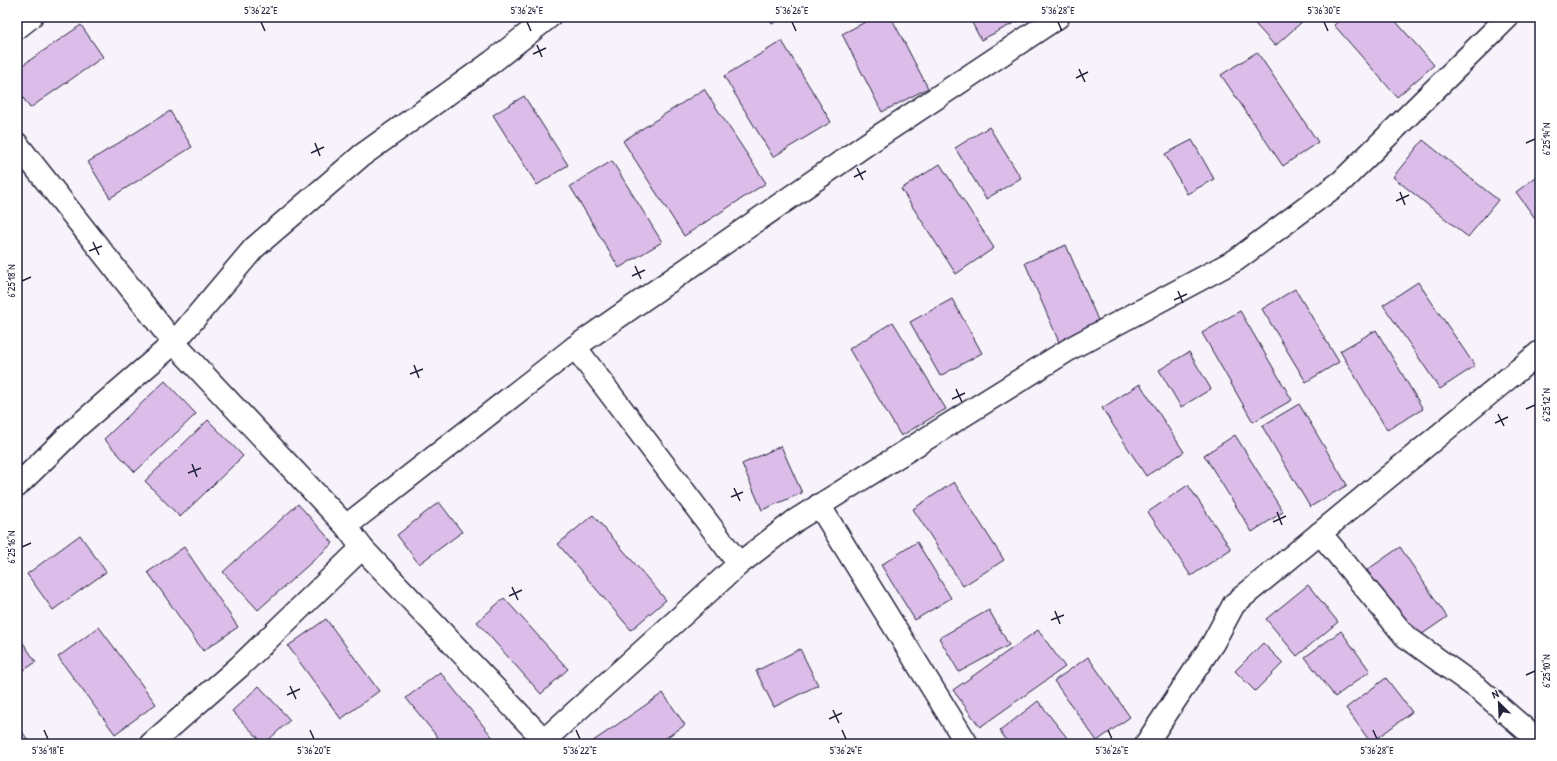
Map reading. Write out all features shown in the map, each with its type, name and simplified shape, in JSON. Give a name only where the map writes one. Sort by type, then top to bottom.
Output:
[{"type":"street","points":[[17,28],[31,17]]},
{"type":"street","points":[[17,486],[78,426],[174,343],[254,248],[361,156],[492,62],[549,17]]},
{"type":"street","points":[[346,526],[575,347],[867,144],[1058,17]]},
{"type":"street","points":[[17,144],[174,343],[346,526],[362,548],[542,742],[739,564],[796,520],[1072,347],[1236,260],[1342,181],[1508,17]]},
{"type":"street","points":[[575,347],[739,564]]},
{"type":"street","points":[[1146,744],[1213,643],[1234,604],[1540,352]]},
{"type":"street","points":[[820,506],[967,744]]},
{"type":"street","points":[[1320,534],[1405,636],[1480,690],[1539,742]]},
{"type":"street","points":[[151,744],[239,667],[362,548]]},
{"type":"building","points":[[768,17],[783,17],[772,24]]},
{"type":"building","points":[[875,17],[891,17],[928,88],[882,112],[842,34]]},
{"type":"building","points":[[969,17],[1016,17],[1018,21],[981,40]]},
{"type":"building","points":[[1249,17],[1302,17],[1304,20],[1275,46]]},
{"type":"building","points":[[1343,17],[1392,17],[1434,65],[1397,97],[1334,25]]},
{"type":"building","points":[[81,25],[103,57],[30,108],[17,89],[17,69]]},
{"type":"building","points":[[782,41],[831,122],[773,157],[724,76]]},
{"type":"building","points":[[1257,52],[1318,142],[1283,166],[1221,75]]},
{"type":"building","points":[[704,89],[766,183],[684,236],[623,141]]},
{"type":"building","points":[[524,96],[568,165],[537,185],[493,115]]},
{"type":"building","points":[[170,111],[192,147],[110,198],[88,162]]},
{"type":"building","points":[[989,127],[1021,178],[986,199],[955,148]]},
{"type":"building","points":[[1192,140],[1214,179],[1187,194],[1165,154]]},
{"type":"building","points":[[1423,140],[1498,200],[1468,237],[1393,177]]},
{"type":"building","points":[[612,161],[662,242],[619,268],[570,186]]},
{"type":"building","points":[[940,164],[994,248],[956,274],[901,189]]},
{"type":"building","points":[[1540,174],[1540,225],[1516,192]]},
{"type":"building","points":[[1066,245],[1100,325],[1059,342],[1025,263]]},
{"type":"building","points":[[1418,282],[1475,366],[1440,389],[1383,305]]},
{"type":"building","points":[[1295,289],[1339,362],[1306,382],[1262,309]]},
{"type":"building","points":[[952,299],[982,353],[940,376],[910,322]]},
{"type":"building","points":[[1240,311],[1292,400],[1253,422],[1202,333]]},
{"type":"building","points":[[893,322],[946,409],[901,436],[849,349]]},
{"type":"building","points":[[1376,330],[1423,409],[1387,430],[1340,351]]},
{"type":"building","points":[[1189,352],[1211,389],[1181,407],[1159,370]]},
{"type":"building","points":[[165,381],[196,414],[135,472],[104,439]]},
{"type":"building","points":[[1140,384],[1184,452],[1146,476],[1102,408]]},
{"type":"building","points":[[1299,404],[1347,485],[1310,507],[1262,426]]},
{"type":"building","points":[[208,420],[243,456],[180,517],[145,481]]},
{"type":"building","points":[[1235,435],[1283,512],[1252,532],[1204,455]]},
{"type":"building","points":[[781,446],[802,493],[762,510],[742,464]]},
{"type":"building","points":[[954,482],[1004,560],[963,586],[913,509]]},
{"type":"building","points":[[1188,485],[1231,549],[1191,576],[1148,512]]},
{"type":"building","points":[[439,502],[462,532],[419,564],[397,535]]},
{"type":"building","points":[[298,504],[333,543],[258,610],[223,572]]},
{"type":"building","points":[[593,515],[666,600],[631,630],[558,544]]},
{"type":"building","points":[[80,535],[106,572],[53,610],[27,574]]},
{"type":"building","points":[[917,542],[951,598],[915,620],[881,565]]},
{"type":"building","points":[[184,547],[238,627],[203,651],[148,572]]},
{"type":"building","points":[[1400,547],[1447,617],[1415,639],[1367,570]]},
{"type":"building","points":[[1308,585],[1338,622],[1297,656],[1266,619]]},
{"type":"building","points":[[504,598],[568,669],[541,694],[477,622]]},
{"type":"building","points":[[989,610],[1009,645],[959,672],[939,638]]},
{"type":"building","points":[[326,619],[379,691],[341,719],[288,646]]},
{"type":"building","points":[[99,627],[156,704],[115,734],[58,657]]},
{"type":"building","points":[[1038,630],[1065,667],[980,727],[953,690]]},
{"type":"building","points":[[1341,631],[1370,671],[1335,697],[1305,657]]},
{"type":"building","points":[[17,634],[36,662],[17,675]]},
{"type":"building","points":[[1263,643],[1283,663],[1255,691],[1235,671]]},
{"type":"building","points":[[800,649],[818,685],[774,707],[756,671]]},
{"type":"building","points":[[1088,657],[1130,717],[1097,741],[1054,681]]},
{"type":"building","points":[[440,672],[498,744],[443,744],[406,698]]},
{"type":"building","points":[[1386,678],[1412,712],[1371,743],[1346,708]]},
{"type":"building","points":[[259,686],[290,720],[264,744],[232,711]]},
{"type":"building","points":[[663,693],[685,725],[657,744],[589,744]]},
{"type":"building","points":[[1038,701],[1072,744],[1009,744],[1000,731]]},
{"type":"building","points":[[17,723],[30,744],[17,744]]}]
